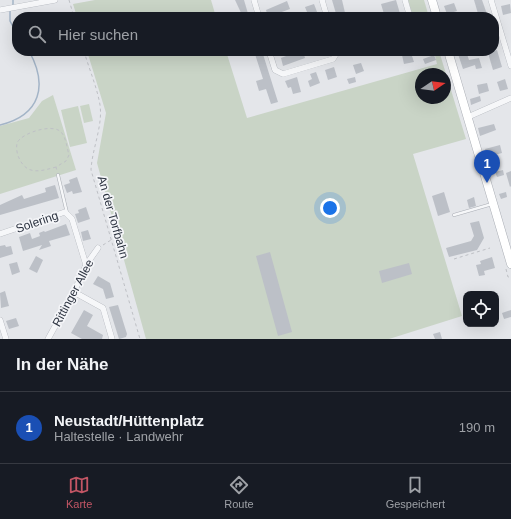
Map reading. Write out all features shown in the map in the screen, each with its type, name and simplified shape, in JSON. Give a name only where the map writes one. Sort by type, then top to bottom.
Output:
[{"type":"street","points":[[0,10],[55,0]]},
{"type":"street","points":[[254,0],[258,12]]},
{"type":"street","points":[[322,0],[326,12]]},
{"type":"street","points":[[405,0],[409,12]]},
{"type":"street","points":[[432,0],[436,12]]},
{"type":"street","points":[[491,0],[495,12]]},
{"type":"street","points":[[499,26],[511,66]]},
{"type":"street","points":[[271,56],[275,70],[283,74],[333,59],[335,56]]},
{"type":"street","points":[[450,56],[511,264]]},
{"type":"street","points":[[468,117],[511,98]]},
{"type":"street","name":"Solering","points":[[0,234],[67,213],[72,219],[86,265]]},
{"type":"street","name":"Rittinger Allee","points":[[48,339],[74,292],[86,265],[98,248]]},
{"type":"street","points":[[74,292],[103,308],[112,339]]},
{"type":"street","points":[[0,320],[6,339]]},
{"type":"lane","points":[[58,175],[67,213]]},
{"type":"lane","points":[[454,215],[493,203]]},
{"type":"path","points":[[69,0],[73,12]]},
{"type":"path","name":"An der Torfbahn","points":[[85,56],[100,106],[100,121],[92,156],[91,170],[140,339]]},
{"type":"path","points":[[58,129],[62,133],[69,155],[66,161],[56,167],[35,172],[29,170],[23,166],[19,158],[17,142],[22,137],[37,131],[58,129]]},
{"type":"path","points":[[56,167],[58,175]]},
{"type":"path","points":[[98,248],[111,240]]},
{"type":"path","points":[[454,259],[490,248]]},
{"type":"green space","points":[[95,0],[211,0],[215,12],[75,12],[73,4]]},
{"type":"green space","points":[[408,0],[424,0],[428,12],[412,12]]},
{"type":"green space","points":[[89,56],[228,56],[247,118],[415,70],[415,104],[451,104],[451,90],[466,139],[413,154],[462,316],[389,339],[146,339],[97,163],[106,113]]},
{"type":"green space","points":[[435,56],[441,56],[444,68],[423,68],[437,64]]},
{"type":"green space","points":[[53,95],[76,170],[0,194],[0,126],[29,118],[42,101]]},
{"type":"green space","points":[[89,104],[93,121],[84,123],[80,106]]},
{"type":"green space","points":[[78,106],[87,143],[70,147],[61,110]]},
{"type":"building","points":[[235,0],[244,0],[248,12],[241,12]]},
{"type":"building","points":[[332,0],[342,0],[345,12],[336,12]]},
{"type":"building","points":[[396,0],[400,12],[383,12],[381,4]]},
{"type":"building","points":[[474,0],[482,0],[486,12],[478,12]]},
{"type":"building","points":[[287,1],[290,9],[282,12],[267,12],[266,10]]},
{"type":"building","points":[[454,3],[457,11],[446,12],[444,6]]},
{"type":"building","points":[[314,4],[317,12],[307,12],[305,7]]},
{"type":"building","points":[[510,4],[511,13],[503,15],[501,6]]},
{"type":"building","points":[[256,56],[264,56],[278,102],[271,104],[266,89],[259,91],[256,81],[263,79]]},
{"type":"building","points":[[286,56],[304,56],[305,58],[283,66],[281,58]]},
{"type":"building","points":[[402,56],[412,56],[414,62],[404,64]]},
{"type":"building","points":[[434,56],[436,60],[425,64],[423,59]]},
{"type":"building","points":[[459,56],[468,56],[469,60],[479,58],[482,68],[476,69],[475,65],[463,69]]},
{"type":"building","points":[[489,56],[499,56],[502,67],[493,70]]},
{"type":"building","points":[[361,63],[364,71],[356,74],[353,65]]},
{"type":"building","points":[[334,67],[337,77],[328,80],[325,70]]},
{"type":"building","points":[[316,72],[320,83],[310,87],[308,81],[312,79],[310,74]]},
{"type":"building","points":[[297,77],[301,92],[293,94],[291,87],[288,88],[285,81]]},
{"type":"building","points":[[355,77],[356,82],[349,84],[347,79]]},
{"type":"building","points":[[505,79],[508,89],[500,91],[497,82]]},
{"type":"building","points":[[487,83],[489,91],[479,94],[477,85]]},
{"type":"building","points":[[480,96],[481,101],[471,105],[470,99]]},
{"type":"building","points":[[494,124],[496,130],[480,136],[478,128]]},
{"type":"building","points":[[500,145],[502,153],[488,157],[485,149]]},
{"type":"building","points":[[503,170],[504,175],[497,177],[495,172]]},
{"type":"building","points":[[511,171],[511,186],[510,187],[506,173]]},
{"type":"building","points":[[77,177],[82,192],[73,194],[72,191],[67,193],[64,185],[70,183],[69,180]]},
{"type":"building","points":[[55,185],[59,198],[0,215],[0,205],[22,195],[24,199],[46,192],[45,188]]},
{"type":"building","points":[[444,192],[450,212],[438,216],[432,196]]},
{"type":"building","points":[[506,192],[507,197],[501,199],[499,194]]},
{"type":"building","points":[[474,197],[476,206],[469,208],[467,200]]},
{"type":"building","points":[[86,207],[90,219],[78,223],[75,214],[79,213],[78,210]]},
{"type":"building","points":[[479,221],[484,238],[477,250],[449,257],[446,248],[471,241],[474,236],[470,223]]},
{"type":"building","points":[[66,224],[70,235],[49,241],[51,246],[39,250],[42,245],[23,251],[19,237],[30,233],[32,239],[40,236],[39,233]]},
{"type":"building","points":[[88,230],[91,239],[83,241],[81,232]]},
{"type":"building","points":[[5,245],[6,247],[11,246],[13,254],[0,258],[0,246]]},
{"type":"building","points":[[270,252],[292,332],[278,336],[256,256]]},
{"type":"building","points":[[36,256],[43,260],[37,273],[29,269]]},
{"type":"building","points":[[492,257],[495,268],[484,271],[485,275],[479,276],[476,265],[481,264],[480,261]]},
{"type":"building","points":[[17,262],[20,272],[12,275],[9,264]]},
{"type":"building","points":[[409,263],[412,274],[382,283],[379,271]]},
{"type":"building","points":[[98,276],[110,283],[114,297],[106,299],[103,289],[93,284]]},
{"type":"building","points":[[5,291],[9,306],[1,308],[0,293]]},
{"type":"building","points":[[118,305],[127,334],[126,337],[119,339],[109,307]]},
{"type":"building","points":[[84,310],[93,315],[87,326],[103,335],[102,339],[82,339],[71,333]]},
{"type":"building","points":[[511,310],[511,317],[504,319],[502,313]]},
{"type":"building","points":[[16,318],[19,326],[9,329],[6,321]]},
{"type":"building","points":[[440,332],[442,339],[435,339],[433,334]]},
{"type":"waterway","points":[[13,0],[13,5]]},
{"type":"waterway","points":[[10,10],[10,21],[12,25]]},
{"type":"waterway","points":[[0,125],[14,120],[24,114],[32,106],[37,97],[39,87],[38,76],[31,56]]},
{"type":"place","name":"Neustadt/Hüttenplatz","points":[[487,183]]}]
